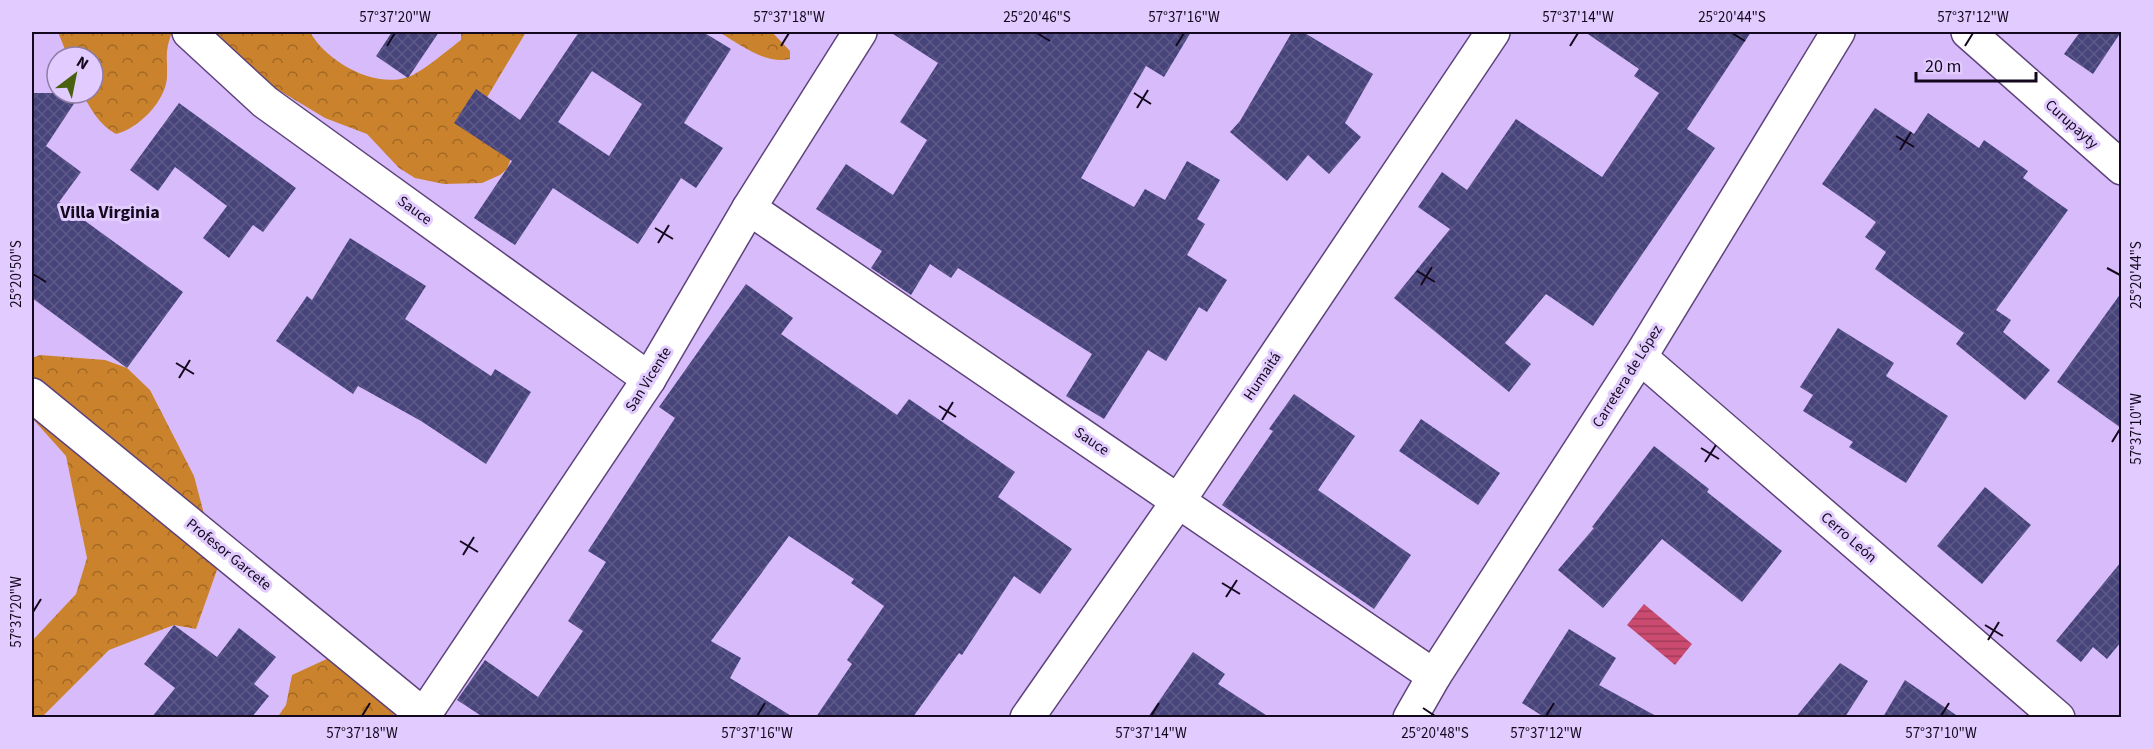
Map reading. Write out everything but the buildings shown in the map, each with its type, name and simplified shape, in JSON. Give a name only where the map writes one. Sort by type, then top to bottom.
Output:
[{"type":"street","name":"Sauce","points":[[189,32],[265,102],[649,379]]},
{"type":"street","name":"San Vicente","points":[[425,716],[649,379],[749,208],[860,32]]},
{"type":"street","name":"Humaitá","points":[[1027,717],[1179,500],[1493,32]]},
{"type":"street","name":"Carretera de López","points":[[1410,717],[1434,676],[1640,357],[1838,32]]},
{"type":"street","name":"Curupayty","points":[[1968,32],[2121,168]]},
{"type":"street","name":"Sauce","points":[[749,208],[1434,676]]},
{"type":"street","name":"Cerro León","points":[[1640,357],[2058,717]]},
{"type":"street","name":"Profesor Garcete","points":[[32,395],[425,716]]},
{"type":"green space","points":[[58,32],[172,32],[167,50],[167,77],[162,95],[142,120],[116,134],[105,126],[89,105],[105,105],[105,45],[63,45]]},
{"type":"green space","points":[[205,32],[310,32],[327,53],[352,70],[366,76],[395,80],[414,75],[427,66],[461,40],[461,32],[526,32],[486,99],[513,153],[507,169],[500,175],[482,183],[444,184],[415,178],[399,168],[367,134],[325,118],[232,62]]},
{"type":"green space","points":[[719,32],[772,32],[790,51],[790,59],[781,60],[762,56]]},
{"type":"green space","points":[[40,355],[105,360],[127,368],[150,390],[194,476],[218,567],[196,629],[174,625],[109,650],[41,718],[32,717],[32,641],[76,594],[87,558],[66,456],[32,418],[32,358]]},
{"type":"green space","points":[[344,651],[396,708],[393,717],[277,718],[286,705],[292,675]]},
{"type":"shaded area","points":[[1644,604],[1692,644],[1675,665],[1627,625]]},
{"type":"district","name":"Villa Virginia","points":[[110,212]]}]
